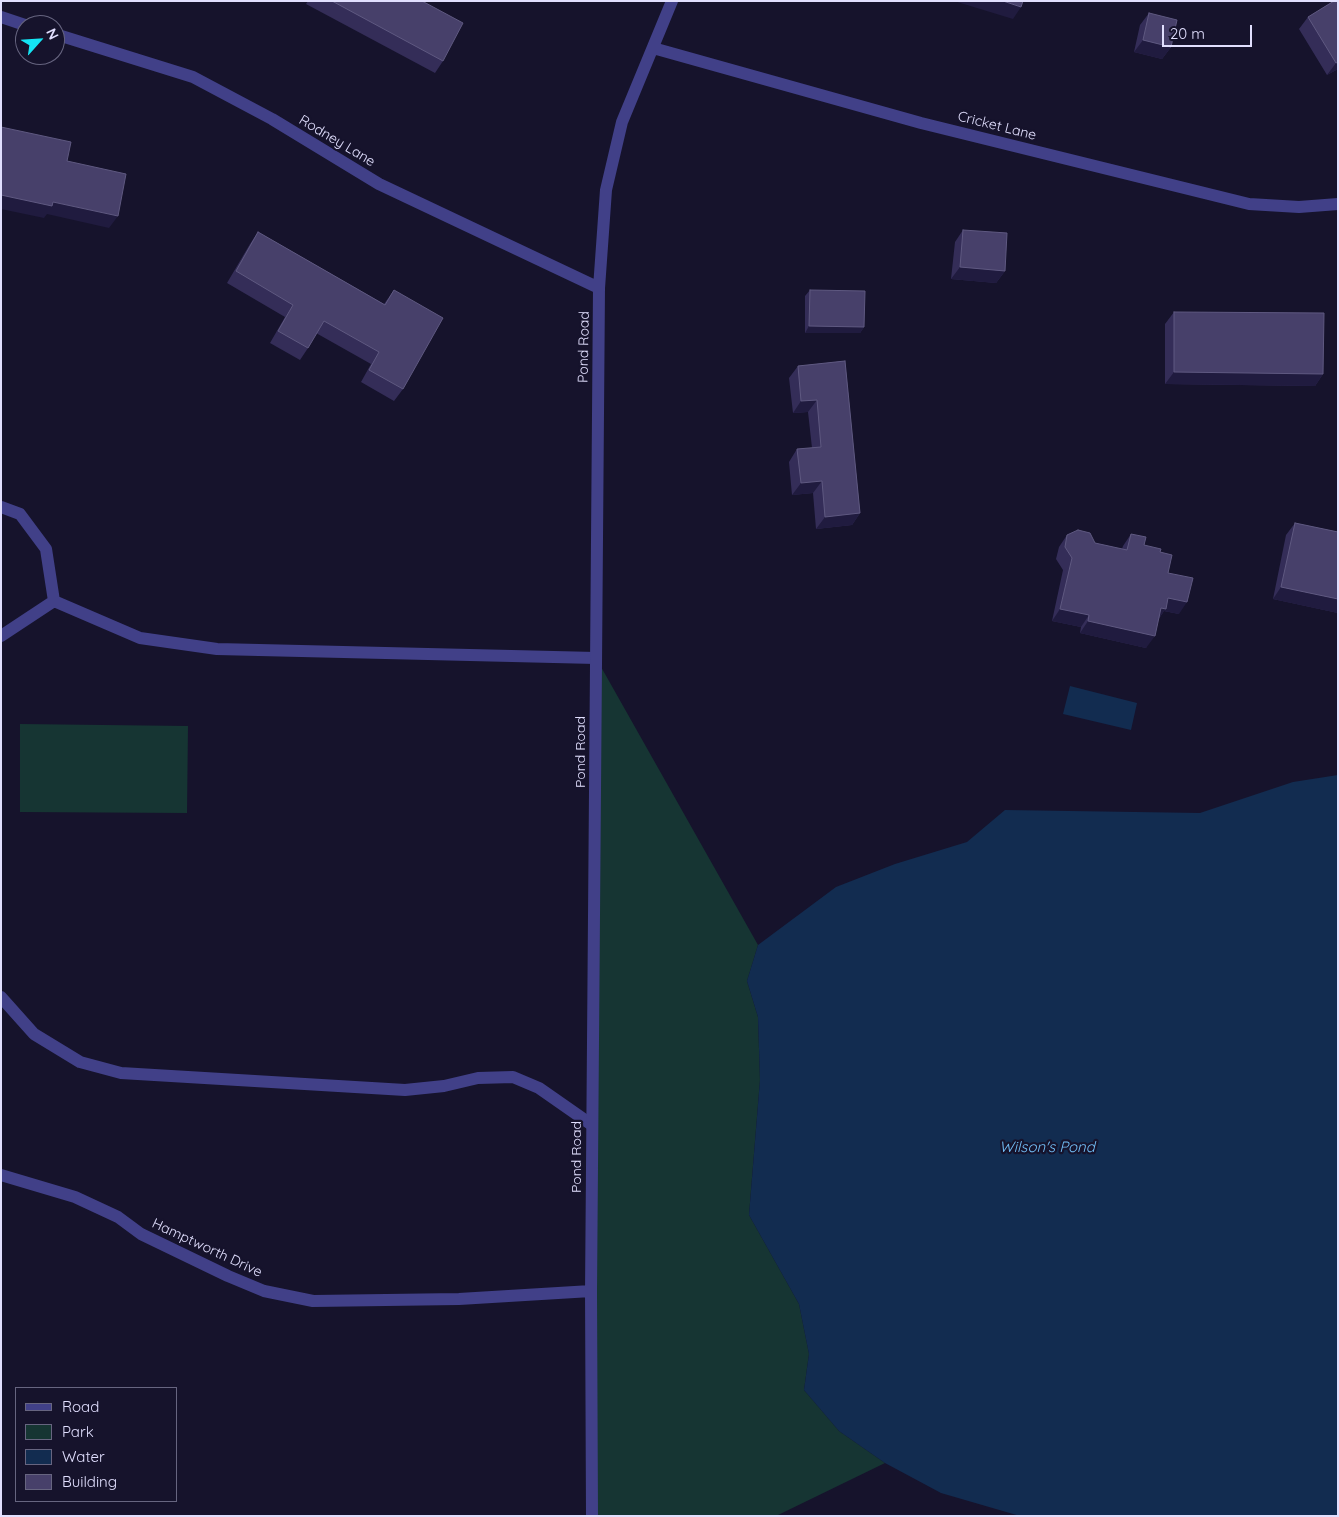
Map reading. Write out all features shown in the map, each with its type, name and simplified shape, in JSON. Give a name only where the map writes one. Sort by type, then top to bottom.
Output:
[{"type":"street","name":"Pond Road","points":[[592,1516],[591,1291],[599,288],[606,190],[622,122],[672,1]]},
{"type":"street","points":[[1,18],[15,22]]},
{"type":"street","name":"Rodney Lane","points":[[65,37],[193,77],[272,119],[379,184],[599,288]]},
{"type":"street","name":"Cricket Lane","points":[[653,48],[921,123],[1249,204],[1299,208],[1338,204]]},
{"type":"street","points":[[1,506],[20,514],[46,549],[54,601]]},
{"type":"street","points":[[54,601],[140,638],[217,650],[596,658]]},
{"type":"street","points":[[1,636],[54,601]]},
{"type":"street","points":[[1,997],[34,1034],[80,1062],[121,1073],[404,1090],[444,1086],[478,1078],[513,1077],[539,1088],[592,1125]]},
{"type":"street","name":"Hamptworth Drive","points":[[1,1175],[75,1197],[118,1217],[141,1234],[228,1276],[264,1291],[313,1301],[458,1299],[591,1291]]},
{"type":"green space","points":[[596,658],[758,945],[747,981],[758,1017],[760,1080],[749,1215],[799,1304],[809,1354],[804,1390],[839,1431],[885,1463],[776,1516],[592,1516]]},
{"type":"green space","points":[[20,724],[188,726],[187,813],[20,812]]},
{"type":"water","points":[[1070,686],[1137,703],[1131,730],[1063,714]]},
{"type":"water","name":"Wilson's Pond","points":[[1338,775],[1338,1516],[1020,1516],[941,1493],[885,1463],[839,1431],[804,1390],[809,1354],[799,1304],[749,1215],[760,1080],[758,1017],[747,981],[758,945],[836,887],[895,864],[967,842],[1005,810],[1200,813],[1293,782]]},
{"type":"building","points":[[332,1],[422,1],[463,23],[443,61]]},
{"type":"building","points":[[1003,1],[1023,1],[1021,7]]},
{"type":"building","points":[[1334,1],[1338,1],[1338,62],[1336,63],[1308,17]]},
{"type":"building","points":[[1149,13],[1177,20],[1171,47],[1143,40]]},
{"type":"building","points":[[1,127],[71,142],[67,161],[126,174],[118,216],[53,202],[52,206],[1,195]]},
{"type":"building","points":[[963,230],[1007,233],[1005,271],[960,267]]},
{"type":"building","points":[[258,232],[385,305],[394,290],[443,318],[403,389],[369,370],[379,352],[324,321],[308,348],[278,331],[293,305],[236,271]]},
{"type":"building","points":[[810,290],[865,291],[864,327],[809,326]]},
{"type":"building","points":[[1174,312],[1324,313],[1323,374],[1174,372]]},
{"type":"building","points":[[845,361],[860,513],[825,517],[822,481],[801,483],[797,449],[821,447],[817,400],[801,401],[798,366]]},
{"type":"building","points":[[1295,523],[1338,532],[1338,599],[1281,587]]},
{"type":"building","points":[[1078,530],[1090,533],[1095,543],[1127,550],[1131,534],[1146,537],[1144,545],[1161,549],[1160,552],[1172,555],[1168,573],[1193,578],[1187,602],[1168,598],[1166,609],[1161,608],[1155,636],[1088,621],[1089,615],[1060,609],[1072,558],[1065,547],[1067,535]]}]
